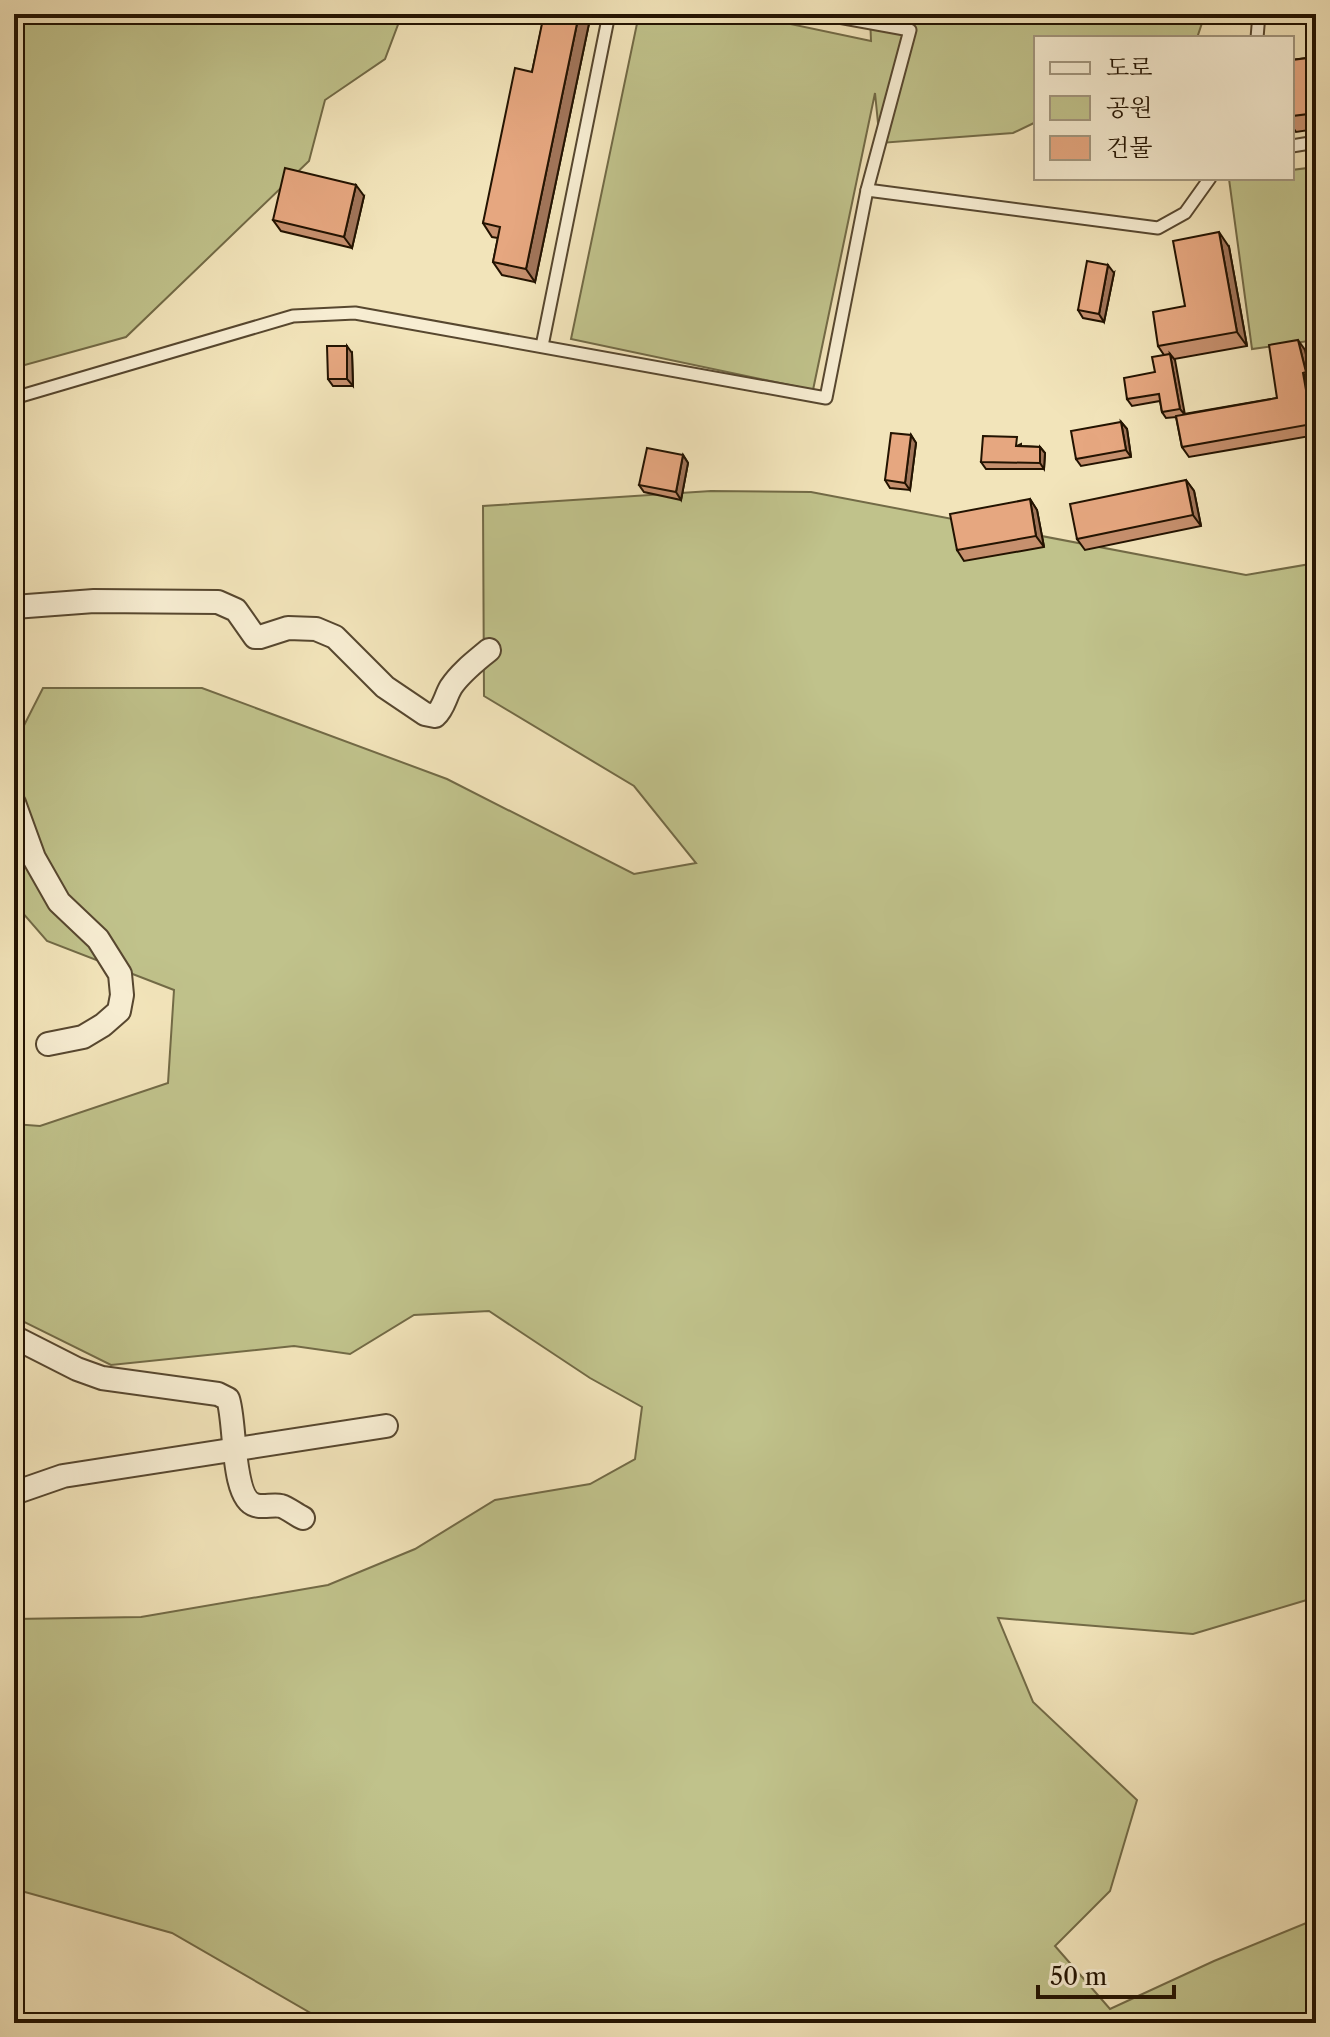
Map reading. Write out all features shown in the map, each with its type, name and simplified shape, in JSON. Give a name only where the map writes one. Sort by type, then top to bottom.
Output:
[{"type":"street","points":[[14,607],[94,601],[218,602],[236,610],[255,637],[288,628],[316,629],[335,637],[385,687],[425,714],[435,716],[460,675],[489,650]]},
{"type":"street","points":[[14,803],[34,858],[59,902],[98,939],[120,974],[122,995],[119,1011],[83,1037],[48,1044]]},
{"type":"street","points":[[14,1337],[77,1369],[102,1378],[218,1394],[228,1399],[240,1481],[246,1499],[255,1505],[280,1506],[303,1518]]},
{"type":"street","points":[[14,1493],[63,1476],[386,1426]]},
{"type":"lane","points":[[542,346],[609,14]]},
{"type":"lane","points":[[14,398],[293,316],[355,313],[826,398],[867,190],[910,30],[822,14]]},
{"type":"lane","points":[[1257,36],[1259,14]]},
{"type":"lane","points":[[1294,146],[1316,142]]},
{"type":"lane","points":[[867,190],[1158,228],[1185,213],[1209,180]]},
{"type":"green space","points":[[14,14],[402,14],[385,59],[325,100],[309,161],[126,337],[14,368]]},
{"type":"green space","points":[[639,14],[743,14],[871,41],[870,14],[1205,14],[1198,36],[1034,36],[1034,123],[1013,133],[880,143],[875,93],[813,390],[571,339]]},
{"type":"green space","points":[[1316,167],[1316,340],[1252,349],[1229,180],[1294,180],[1294,170]]},
{"type":"green space","points":[[711,491],[811,492],[1246,575],[1316,563],[1316,1595],[1193,1634],[998,1618],[1033,1702],[1137,1800],[1110,1891],[1055,1946],[1110,2009],[1316,1919],[1316,2023],[328,2023],[172,1933],[14,1889],[14,1619],[141,1617],[328,1585],[415,1549],[495,1500],[590,1484],[635,1459],[642,1407],[590,1378],[489,1311],[414,1315],[350,1354],[294,1346],[111,1365],[14,1317],[14,1124],[40,1126],[168,1083],[174,990],[47,941],[14,903],[14,745],[43,688],[202,688],[447,779],[634,874],[696,863],[634,786],[484,696],[483,506]]},
{"type":"building","points":[[544,14],[579,14],[526,269],[493,262],[500,227],[483,223],[515,68],[532,72]]},
{"type":"building","points":[[1316,57],[1316,113],[1294,116],[1294,60]]},
{"type":"building","points":[[285,168],[356,185],[344,237],[273,220]]},
{"type":"building","points":[[1219,232],[1237,332],[1158,346],[1153,312],[1185,306],[1173,241]]},
{"type":"building","points":[[1087,261],[1108,265],[1099,314],[1078,310]]},
{"type":"building","points":[[1298,340],[1306,372],[1303,373],[1312,424],[1182,447],[1176,416],[1277,398],[1269,345]]},
{"type":"building","points":[[327,346],[347,346],[347,379],[328,379]]},
{"type":"building","points":[[1170,354],[1180,409],[1162,412],[1159,394],[1127,399],[1124,378],[1155,372],[1152,357]]},
{"type":"building","points":[[1121,422],[1126,450],[1076,459],[1071,431]]},
{"type":"building","points":[[891,433],[911,435],[905,483],[885,480]]},
{"type":"building","points":[[983,436],[1017,437],[1016,446],[1040,447],[1040,463],[981,462]]},
{"type":"building","points":[[647,448],[683,455],[676,492],[639,485]]},
{"type":"building","points":[[1186,480],[1193,515],[1077,539],[1070,504]]},
{"type":"building","points":[[1030,499],[1036,536],[957,550],[950,514]]}]
